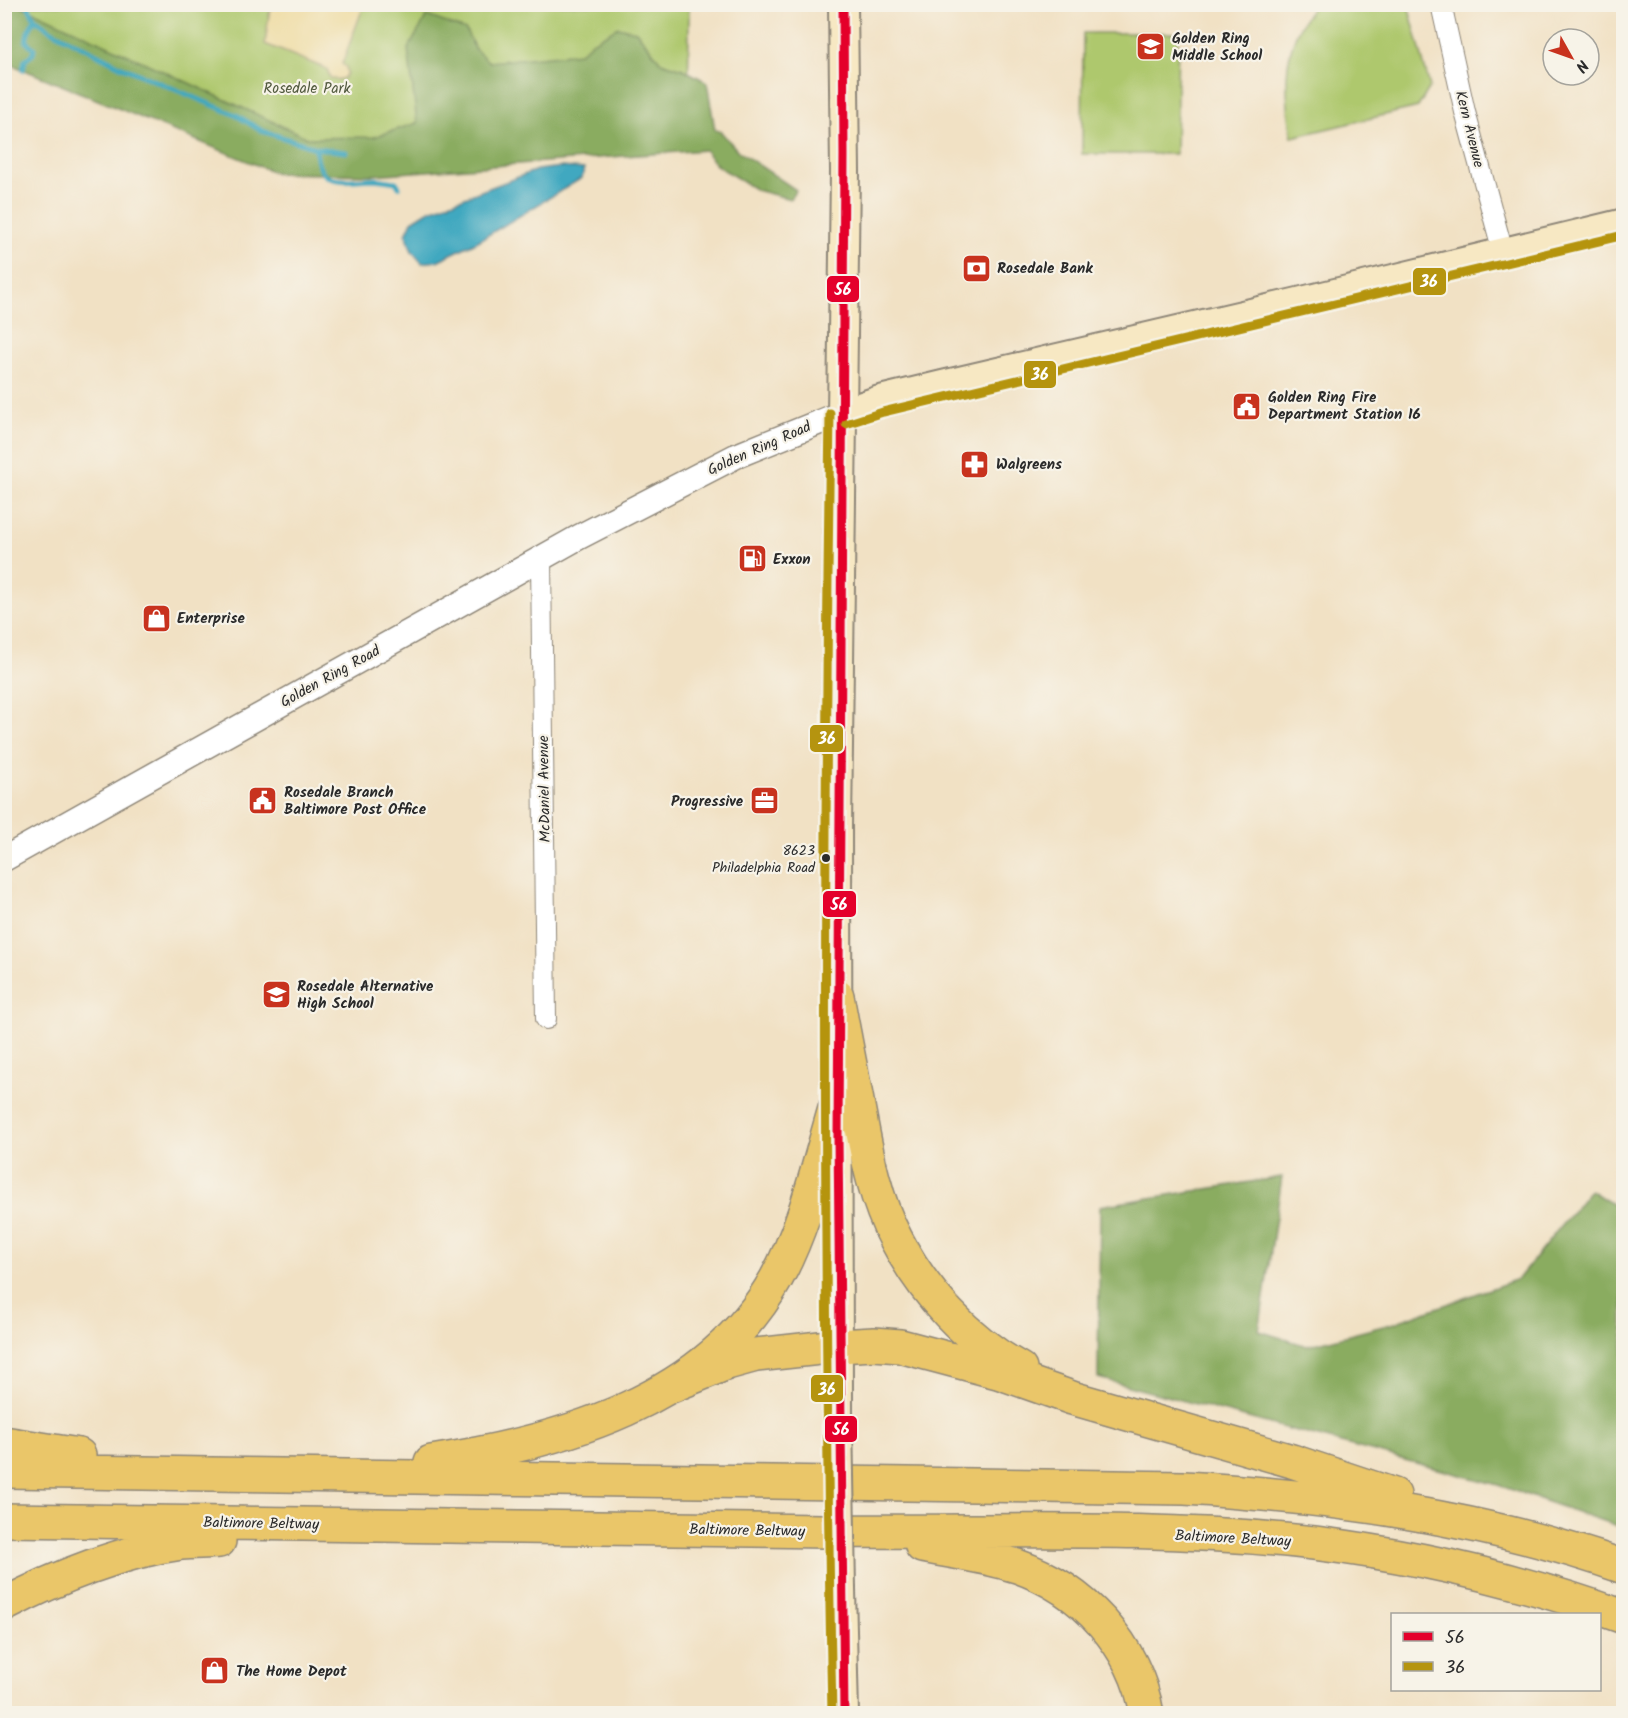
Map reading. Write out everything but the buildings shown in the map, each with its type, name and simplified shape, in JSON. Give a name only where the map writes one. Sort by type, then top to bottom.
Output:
[{"type":"highway","points":[[837,996],[870,1168],[895,1238],[916,1274],[935,1299],[959,1323],[1008,1362],[1072,1398]]},
{"type":"highway","points":[[671,1386],[707,1360],[730,1338],[750,1316],[776,1278],[799,1229],[837,1102]]},
{"type":"highway","points":[[335,1477],[483,1454],[529,1444],[604,1418],[640,1403],[671,1386],[727,1363],[756,1355],[874,1344],[900,1346],[998,1372],[1072,1398],[1281,1457],[1376,1487],[1454,1520]]},
{"type":"highway","points":[[4,1443],[54,1452],[224,1474]]},
{"type":"highway","points":[[4,1471],[1184,1488],[1272,1493],[1364,1504],[1454,1520],[1539,1541],[1623,1567]]},
{"type":"highway","name":"Baltimore Beltway","points":[[4,1520],[835,1531],[1034,1530],[1187,1534],[1310,1543],[1370,1551],[1461,1569],[1578,1600],[1623,1617]]},
{"type":"highway","points":[[4,1605],[62,1578],[144,1551],[183,1543],[474,1526]]},
{"type":"highway","points":[[835,1531],[987,1558],[1016,1566],[1059,1586],[1089,1608],[1118,1640],[1138,1680],[1147,1713]]},
{"type":"main road","points":[[843,4],[844,171],[837,996],[838,1418],[843,1713]]},
{"type":"main road","name":"Golden Ring Road","points":[[842,413],[880,400],[1302,302],[1623,223]]},
{"type":"street","name":"Kern Avenue","points":[[1441,4],[1465,112],[1503,252]]},
{"type":"street","name":"Golden Ring Road","points":[[4,859],[541,558],[670,489],[736,456],[842,413]]},
{"type":"street","name":"McDaniel Avenue","points":[[541,558],[546,1019]]},
{"type":"green space","name":"Rosedale Park","points":[[4,5],[689,5],[688,138],[294,173]]},
{"type":"green space","points":[[4,5],[20,5],[308,138],[374,137],[417,123],[408,49],[427,16],[466,30],[475,49],[489,62],[580,53],[592,42],[618,27],[636,31],[661,62],[683,69],[707,82],[715,130],[721,132],[738,151],[796,190],[790,199],[756,190],[716,165],[705,150],[373,175],[276,173],[5,62]]},
{"type":"green space","points":[[1315,5],[1408,5],[1430,87],[1418,107],[1292,137],[1287,102],[1288,68],[1296,35]]},
{"type":"green space","points":[[1083,33],[1178,33],[1176,154],[1082,154]]},
{"type":"green space","points":[[1282,1177],[1259,1331],[1307,1346],[1391,1324],[1518,1279],[1590,1190],[1623,1211],[1623,1528],[1498,1485],[1098,1378],[1100,1206]]},
{"type":"sand","points":[[274,5],[364,5],[342,64],[346,67],[347,73],[344,78],[337,80],[330,78],[327,69],[265,44],[269,14]]},
{"type":"water","points":[[561,167],[584,169],[582,178],[478,241],[437,261],[422,263],[412,251],[406,234],[412,221],[428,211],[537,170]]},
{"type":"waterway","points":[[27,4],[35,19],[52,31],[122,67],[236,115],[262,131],[316,148],[346,152]]},
{"type":"waterway","points":[[23,70],[25,60],[33,54],[34,48],[26,42],[35,19]]},
{"type":"waterway","points":[[316,148],[317,161],[326,176],[341,180],[371,179],[396,182],[399,187]]},
{"type":"transit line","name":"56","points":[[843,4],[838,1137],[844,1714]]},
{"type":"transit line","name":"36","points":[[846,424],[883,412],[1624,235]]},
{"type":"transit line","name":"36","points":[[830,413],[825,1063],[832,1714]]},
{"type":"place","name":"Golden Ring Middle School","points":[[1151,47]]},
{"type":"place","name":"Rosedale Bank","points":[[976,268]]},
{"type":"place","name":"Golden Ring Fire Department Station 16","points":[[1247,406]]},
{"type":"place","name":"Walgreens","points":[[975,464]]},
{"type":"place","name":"Exxon","points":[[752,559]]},
{"type":"place","name":"Enterprise","points":[[156,618]]},
{"type":"place","name":"Rosedale Branch Baltimore Post Office","points":[[263,801]]},
{"type":"place","name":"Progressive","points":[[764,801]]},
{"type":"place","name":"8623 Philadelphia Road","points":[[826,858]]},
{"type":"place","name":"Rosedale Alternative High School","points":[[276,995]]},
{"type":"place","name":"The Home Depot","points":[[215,1671]]}]
